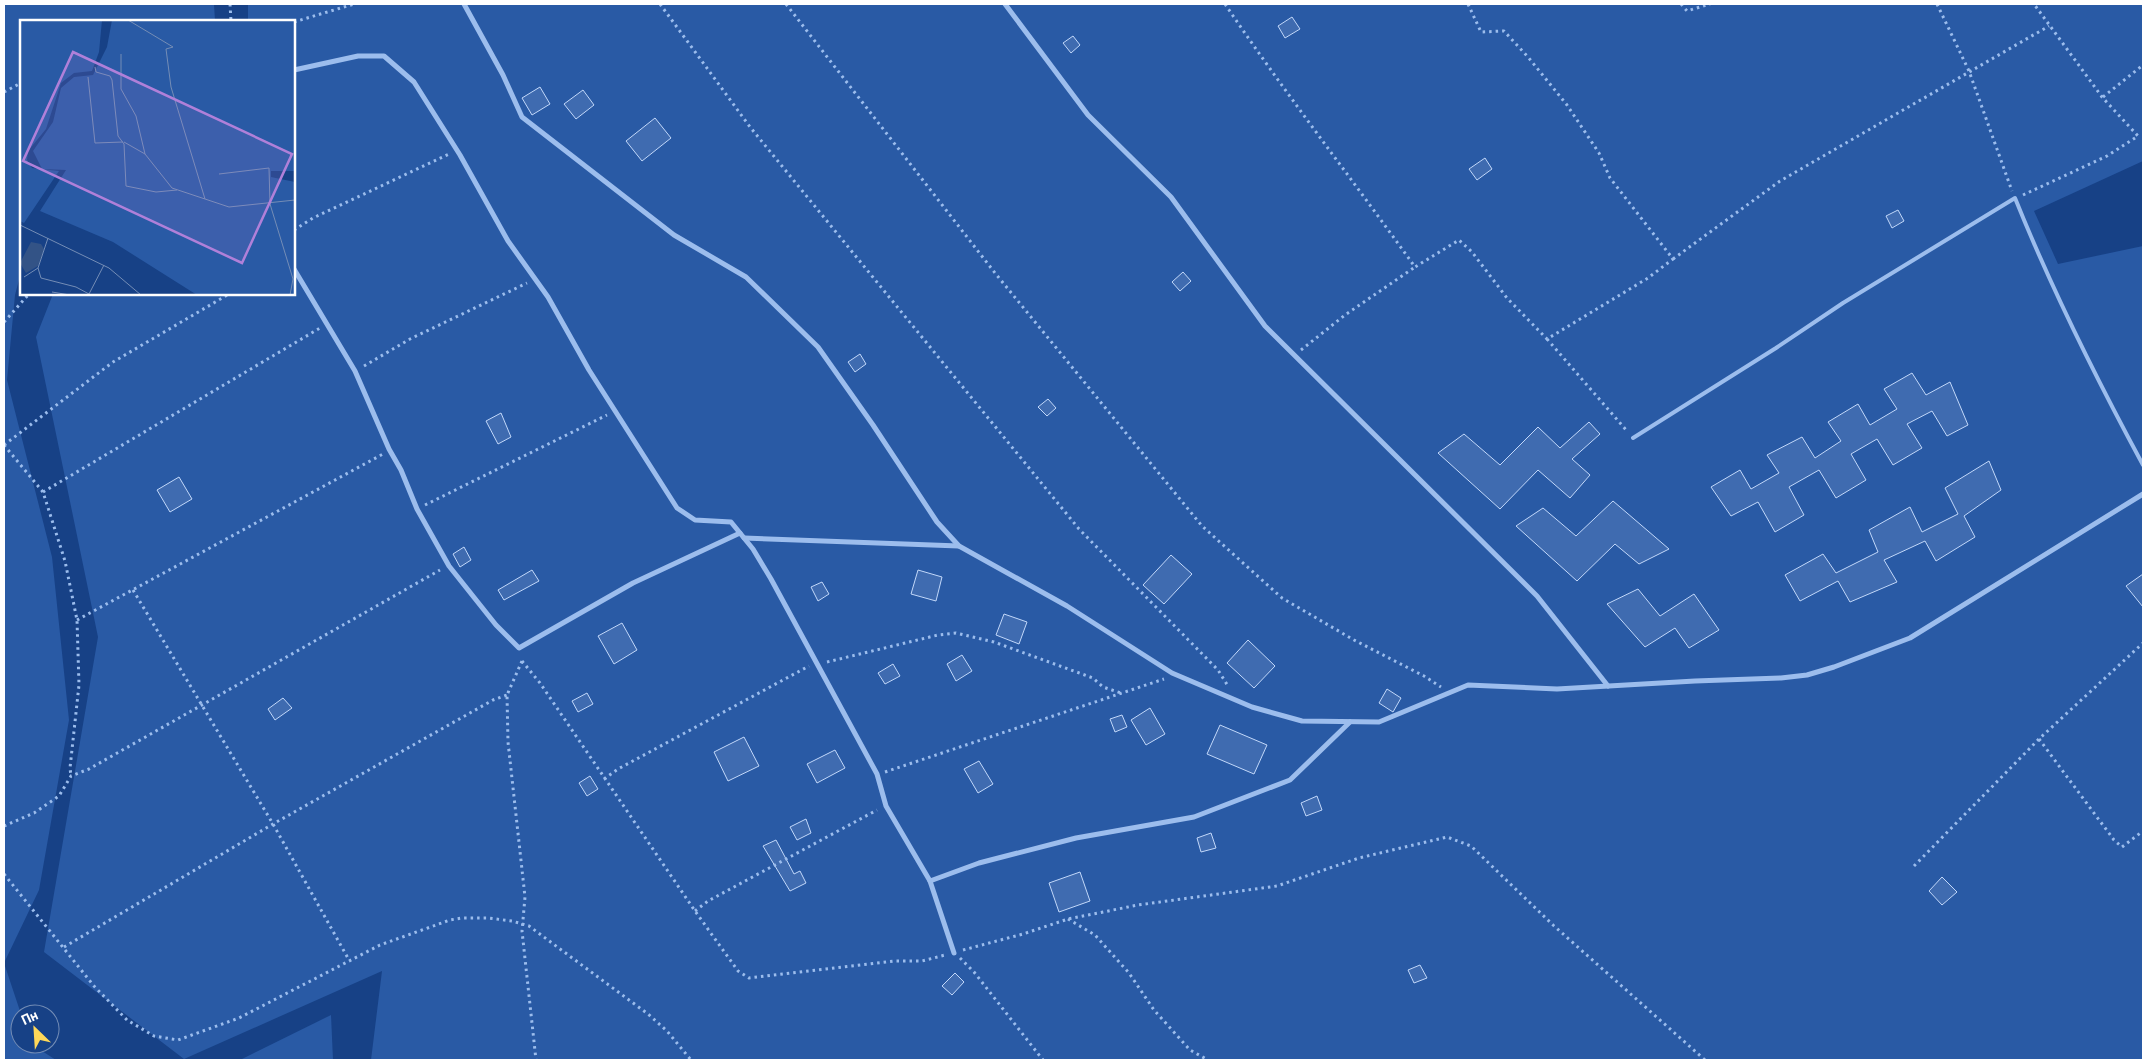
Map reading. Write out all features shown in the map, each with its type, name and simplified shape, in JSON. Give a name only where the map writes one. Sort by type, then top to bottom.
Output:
[{"type":"street","points":[[464,4],[503,75],[522,118],[674,235],[753,283],[818,347],[937,522],[959,546],[1067,606],[1172,673],[1252,707],[1302,721],[1379,722],[1468,685],[1557,689],[1782,678],[1807,675],[1834,667],[1910,638],[2143,494]]},
{"type":"street","points":[[1005,4],[1088,115],[1170,197],[1265,326],[1537,596],[1608,686]]},
{"type":"street","points":[[295,70],[358,56],[384,56],[414,82],[508,241],[548,297],[614,411],[677,508],[695,520],[731,522],[742,535],[771,579],[818,662],[877,774],[886,806],[930,881],[954,953]]},
{"type":"street","points":[[295,271],[355,371],[417,509],[449,566],[496,625],[519,648],[633,583],[742,535],[959,546]]},
{"type":"street","points":[[930,881],[979,862],[1076,838],[1194,817],[1290,780],[1350,722]]},
{"type":"lane","points":[[1633,438],[1776,348],[1843,303],[2015,198],[2035,249],[2076,336],[2143,465]]},
{"type":"lane","points":[[2069,339],[2076,336]]},
{"type":"path","points":[[230,4],[232,20]]},
{"type":"path","points":[[295,22],[354,4]]},
{"type":"path","points":[[660,4],[750,127],[1079,529],[1218,670],[1227,682],[1231,698]]},
{"type":"path","points":[[786,4],[995,272],[1202,526],[1282,598],[1450,692]]},
{"type":"path","points":[[1224,4],[1276,79],[1316,130],[1415,267]]},
{"type":"path","points":[[1468,4],[1481,32],[1504,31],[1567,105],[1594,145],[1610,178],[1673,259]]},
{"type":"path","points":[[1681,4],[1687,11],[1710,4]]},
{"type":"path","points":[[1937,4],[1969,71],[2015,198],[2107,156],[2138,136],[2102,97],[2034,4]]},
{"type":"path","points":[[1547,339],[1648,278],[1780,181],[2049,26]]},
{"type":"path","points":[[2102,97],[2143,65]]},
{"type":"path","points":[[4,92],[20,84]]},
{"type":"path","points":[[295,229],[314,218],[456,151]]},
{"type":"path","points":[[1294,355],[1345,315],[1415,267],[1459,240],[1472,252],[1507,298],[1547,339],[1633,438]]},
{"type":"path","points":[[355,371],[410,339],[535,279]]},
{"type":"path","points":[[4,322],[28,295]]},
{"type":"path","points":[[71,776],[70,768],[79,685],[76,620],[65,561],[43,492],[4,445],[113,362],[227,295]]},
{"type":"path","points":[[43,492],[327,324]]},
{"type":"path","points":[[417,509],[614,411]]},
{"type":"path","points":[[76,620],[381,456],[389,449]]},
{"type":"path","points":[[4,826],[34,813],[59,796],[71,776],[89,768],[449,566]]},
{"type":"path","points":[[133,590],[273,824],[349,960]]},
{"type":"path","points":[[604,779],[618,769],[818,662],[831,662],[956,633],[1003,645],[1093,678],[1104,687],[1121,693]]},
{"type":"path","points":[[1914,866],[2039,739],[2143,643]]},
{"type":"path","points":[[519,648],[522,661],[540,683],[695,912],[738,971],[749,978],[894,961],[922,961],[1023,934],[1068,919],[1138,904],[1277,886],[1358,858],[1447,837],[1471,846],[1553,925],[1705,1060]]},
{"type":"path","points":[[522,661],[506,695],[508,742],[524,897],[522,924],[536,1060]]},
{"type":"path","points":[[877,774],[1165,678],[1172,673]]},
{"type":"path","points":[[64,947],[273,824],[493,700],[506,695]]},
{"type":"path","points":[[2039,739],[2114,840],[2122,847],[2143,832]]},
{"type":"path","points":[[695,912],[708,901],[881,806],[886,806]]},
{"type":"path","points":[[4,874],[94,986],[127,1020],[154,1036],[178,1040],[239,1018],[380,945],[462,918],[488,918],[529,926],[648,1014],[667,1031],[690,1060]]},
{"type":"path","points":[[1068,919],[1095,935],[1129,973],[1154,1010],[1190,1050],[1208,1060]]},
{"type":"path","points":[[954,953],[974,972],[1043,1060]]},
{"type":"shaded area","points":[[4,4],[214,4],[215,20],[20,20],[20,276],[15,295],[7,380],[52,557],[69,720],[39,890],[4,963]]},
{"type":"shaded area","points":[[248,4],[2143,4],[2143,161],[2034,211],[2058,264],[2143,246],[2143,1060],[371,1060],[382,971],[184,1059],[44,952],[98,637],[36,337],[53,295],[295,295],[295,20],[248,20]]},
{"type":"shaded area","points":[[4,963],[18,1004],[10,1004],[10,1054],[47,1054],[56,1060],[4,1060]]},
{"type":"shaded area","points":[[331,1015],[333,1060],[240,1060]]},
{"type":"building","points":[[1292,17],[1300,29],[1285,38],[1278,26]]},
{"type":"building","points":[[1073,36],[1080,45],[1071,53],[1063,43]]},
{"type":"building","points":[[540,87],[550,104],[532,115],[522,98]]},
{"type":"building","points":[[583,90],[594,105],[576,119],[564,104]]},
{"type":"building","points":[[655,118],[671,138],[642,161],[626,141]]},
{"type":"building","points":[[1485,158],[1492,169],[1477,180],[1469,169]]},
{"type":"building","points":[[1898,210],[1904,221],[1892,228],[1886,216]]},
{"type":"building","points":[[1183,272],[1191,281],[1180,291],[1172,282]]},
{"type":"building","points":[[860,354],[866,364],[855,372],[848,362]]},
{"type":"building","points":[[1912,373],[1926,395],[1950,382],[1968,425],[1947,436],[1932,411],[1907,424],[1922,448],[1893,465],[1877,439],[1851,454],[1866,480],[1836,498],[1819,470],[1789,487],[1804,515],[1775,532],[1758,502],[1731,516],[1711,487],[1740,470],[1751,489],[1779,473],[1767,455],[1802,437],[1815,458],[1841,441],[1828,422],[1858,404],[1870,425],[1897,409],[1884,389]]},
{"type":"building","points":[[1048,399],[1056,408],[1047,416],[1038,407]]},
{"type":"building","points":[[501,413],[511,437],[498,444],[486,421]]},
{"type":"building","points":[[1589,422],[1600,434],[1572,459],[1590,475],[1570,498],[1538,470],[1500,509],[1438,453],[1464,434],[1500,465],[1538,427],[1560,448]]},
{"type":"building","points":[[1989,461],[2001,490],[1964,516],[1975,537],[1936,561],[1925,541],[1884,560],[1897,582],[1850,602],[1838,581],[1800,601],[1785,575],[1823,554],[1836,573],[1878,552],[1869,530],[1910,507],[1922,532],[1958,514],[1945,488]]},
{"type":"building","points":[[179,477],[192,499],[170,512],[157,490]]},
{"type":"building","points":[[1613,501],[1669,549],[1639,564],[1615,544],[1577,581],[1516,526],[1543,508],[1576,536]]},
{"type":"building","points":[[464,547],[471,560],[460,567],[453,554]]},
{"type":"building","points":[[1171,555],[1192,574],[1164,604],[1143,585]]},
{"type":"building","points":[[532,570],[539,581],[504,600],[498,590]]},
{"type":"building","points":[[918,570],[942,577],[936,601],[911,594]]},
{"type":"building","points":[[2143,574],[2143,607],[2126,586]]},
{"type":"building","points":[[822,582],[829,594],[818,601],[811,587]]},
{"type":"building","points":[[1638,589],[1660,616],[1694,594],[1719,630],[1689,648],[1675,628],[1645,647],[1607,604]]},
{"type":"building","points":[[1004,614],[1027,622],[1019,644],[996,635]]},
{"type":"building","points":[[622,623],[637,650],[614,664],[598,636]]},
{"type":"building","points":[[1248,640],[1275,666],[1254,688],[1227,663]]},
{"type":"building","points":[[962,655],[972,671],[956,681],[947,664]]},
{"type":"building","points":[[893,664],[900,676],[885,684],[878,673]]},
{"type":"building","points":[[1387,689],[1401,698],[1393,712],[1379,703]]},
{"type":"building","points":[[587,693],[593,704],[578,712],[572,701]]},
{"type":"building","points":[[283,698],[292,708],[275,720],[268,709]]},
{"type":"building","points":[[1150,708],[1165,734],[1146,745],[1131,720]]},
{"type":"building","points":[[1122,715],[1127,727],[1115,732],[1110,719]]},
{"type":"building","points":[[1220,725],[1267,745],[1254,774],[1207,754]]},
{"type":"building","points":[[744,737],[759,766],[728,781],[714,752]]},
{"type":"building","points":[[835,750],[845,768],[817,783],[807,764]]},
{"type":"building","points":[[979,761],[993,784],[978,793],[964,769]]},
{"type":"building","points":[[590,776],[598,789],[587,796],[579,783]]},
{"type":"building","points":[[1317,796],[1322,810],[1306,816],[1301,803]]},
{"type":"building","points":[[806,819],[811,833],[797,840],[790,827]]},
{"type":"building","points":[[1211,833],[1216,848],[1201,852],[1197,838]]},
{"type":"building","points":[[776,840],[794,874],[800,871],[806,883],[790,891],[763,846]]},
{"type":"building","points":[[1080,872],[1090,901],[1059,912],[1049,883]]},
{"type":"building","points":[[1942,877],[1957,892],[1942,905],[1929,891]]},
{"type":"building","points":[[1420,965],[1427,978],[1414,983],[1408,970]]},
{"type":"building","points":[[955,973],[964,982],[952,995],[942,986]]}]
